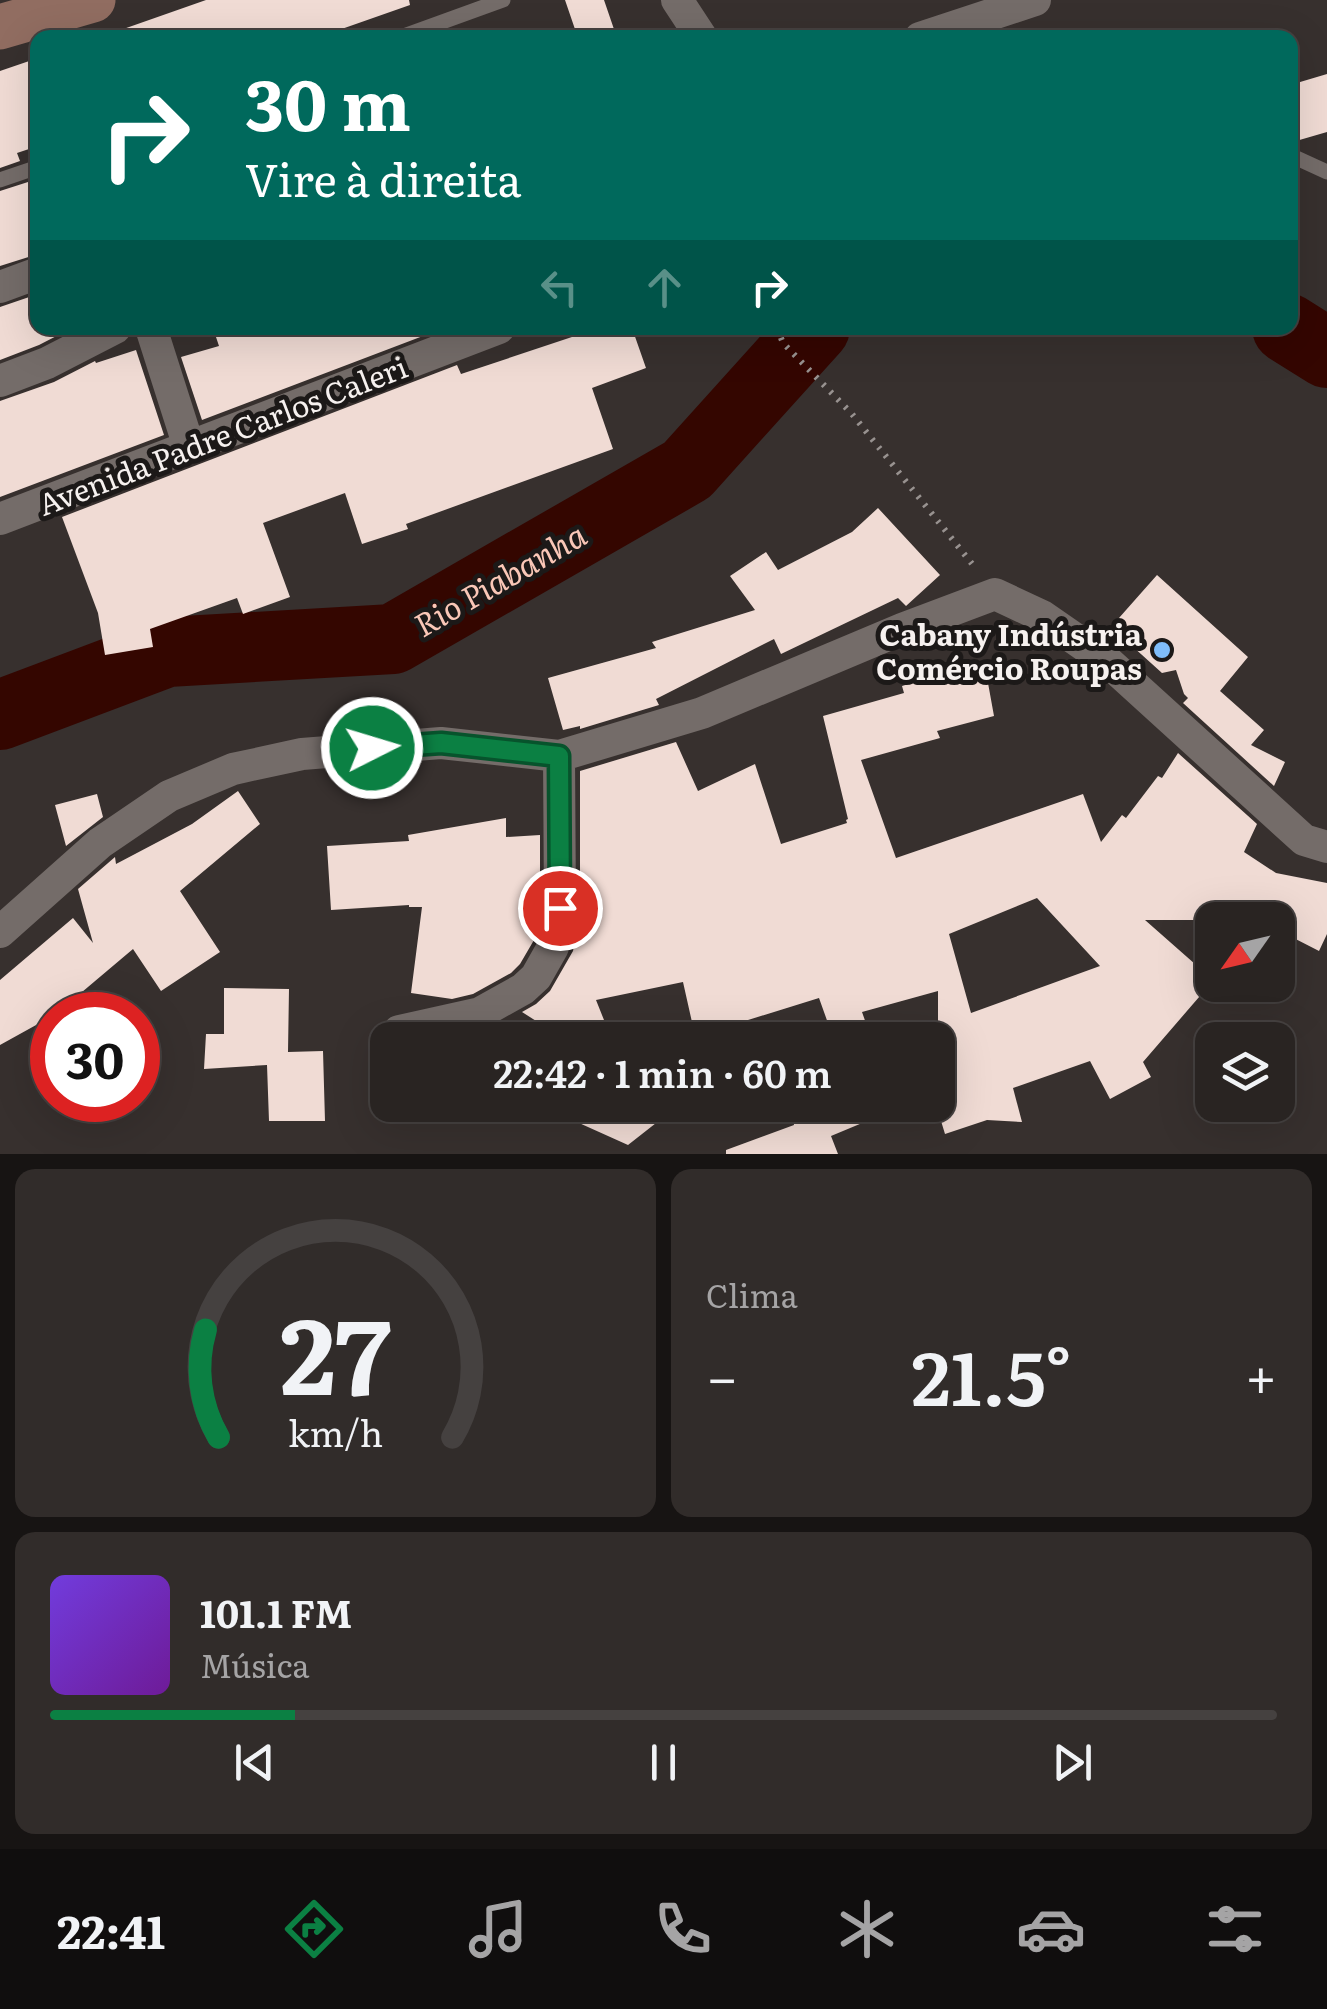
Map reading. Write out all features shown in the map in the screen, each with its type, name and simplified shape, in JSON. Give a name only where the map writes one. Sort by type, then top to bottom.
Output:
[{"type":"street","points":[[0,27],[93,0]]},
{"type":"street","points":[[677,0],[688,30]]},
{"type":"street","points":[[944,30],[1035,0]]},
{"type":"street","points":[[0,287],[30,276]]},
{"type":"street","points":[[0,381],[47,364],[103,335]]},
{"type":"street","points":[[153,335],[189,447]]},
{"type":"street","name":"Avenida Padre Carlos Caleri","points":[[0,519],[482,335]]},
{"type":"street","points":[[0,932],[100,843],[169,796],[233,769],[302,754],[441,743],[559,756],[702,713],[995,594],[1042,616],[1107,661],[1291,830],[1304,840],[1327,847]]},
{"type":"street","points":[[440,1022],[480,1013],[523,989],[554,947],[560,908],[559,756]]},
{"type":"lane","points":[[420,30],[503,0]]},
{"type":"lane","points":[[1298,158],[1322,166]]},
{"type":"lane","points":[[0,180],[30,170]]},
{"type":"path","points":[[780,335],[852,414],[995,594]]},
{"type":"building","points":[[206,0],[409,0],[410,5],[339,30],[121,30]]},
{"type":"building","points":[[565,0],[604,0],[614,30],[575,30]]},
{"type":"building","points":[[30,61],[30,149],[17,153],[20,161],[0,168],[0,71]]},
{"type":"building","points":[[1327,74],[1327,132],[1298,140],[1298,83]]},
{"type":"building","points":[[28,182],[30,188],[30,257],[0,266],[0,191]]},
{"type":"building","points":[[30,297],[30,335],[58,335],[0,360],[0,307]]},
{"type":"building","points":[[215,335],[426,335],[202,420],[181,357],[219,346]]},
{"type":"building","points":[[578,335],[634,335],[646,368],[592,388],[613,449],[406,524],[408,529],[362,544],[345,493],[263,523],[290,597],[243,614],[237,598],[150,629],[153,647],[105,655],[98,613],[62,517],[457,365],[461,374]]},
{"type":"building","points":[[136,350],[164,435],[0,497],[0,401],[54,382],[95,361]]},
{"type":"building","points":[[878,508],[940,575],[906,606],[898,598],[781,654],[774,639],[656,699],[659,705],[580,729],[563,730],[548,678],[656,648],[652,642],[755,610],[730,576],[766,552],[778,570],[852,532]]},
{"type":"building","points":[[1157,575],[1248,657],[1220,691],[1264,730],[1251,745],[1285,762],[1274,786],[1183,703],[1188,698],[1176,670],[1162,673],[1111,627]]},
{"type":"building","points":[[984,661],[994,716],[937,731],[940,738],[861,760],[896,858],[1083,794],[1101,842],[1122,815],[1126,818],[1158,776],[1162,778],[1178,753],[1257,824],[1244,852],[1276,873],[1327,883],[1327,934],[1319,951],[1295,939],[1295,902],[1195,902],[1195,920],[1145,920],[1195,964],[1195,1002],[1143,1062],[1151,1077],[1110,1099],[1090,1061],[1013,1088],[1022,1122],[987,1120],[945,1134],[941,1122],[955,1122],[955,1022],[938,1022],[938,991],[862,1012],[866,1022],[828,1022],[819,998],[749,1022],[692,1022],[683,982],[596,1000],[605,1022],[538,1022],[522,1012],[550,991],[573,951],[580,908],[580,771],[676,742],[698,791],[755,764],[781,844],[847,823],[823,716],[904,693],[902,686]],"holes":[[[1037,898],[1100,966],[971,1013],[949,934]]]},
{"type":"building","points":[[238,791],[260,824],[180,891],[220,952],[161,991],[133,949],[82,992],[30,992],[30,1028],[0,1045],[0,980],[73,918],[93,943],[78,889],[115,857],[116,864],[192,824]]},
{"type":"building","points":[[97,794],[103,817],[66,846],[55,805]]},
{"type":"building","points":[[506,818],[506,837],[540,835],[540,906],[534,940],[511,973],[473,994],[452,999],[411,993],[422,907],[331,910],[327,846],[409,841],[408,835]]},
{"type":"building","points":[[224,988],[289,989],[288,1052],[323,1051],[325,1121],[269,1121],[267,1065],[204,1069],[206,1034],[224,1034]]},
{"type":"building","points":[[577,1122],[657,1122],[628,1145]]},
{"type":"building","points":[[794,1122],[865,1122],[831,1136],[838,1154],[726,1154],[726,1150]]},
{"type":"waterway","name":"Rio Piabanha","points":[[0,715],[167,652],[393,639],[687,470],[809,335]]},
{"type":"waterway","name":"Rio Piabanha","points":[[1298,335],[1327,353]]},
{"type":"place","name":"Cabany Indústria Comércio Roupas","points":[[1162,650]]},
{"type":"route","points":[[372,748],[441,743],[559,756],[560,908]]}]
